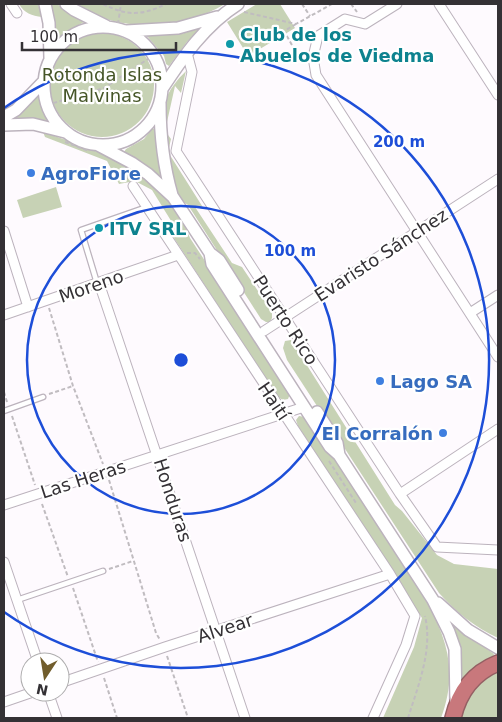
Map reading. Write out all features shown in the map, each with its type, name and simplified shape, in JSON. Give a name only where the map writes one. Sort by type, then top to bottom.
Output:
[{"type":"highway","points":[[455,711],[467,684],[486,667],[498,663]]},
{"type":"main road","points":[[45,4],[49,23],[50,58],[44,81],[45,99],[62,136]]},
{"type":"main road","points":[[66,4],[74,10],[143,42],[154,55],[161,77],[162,150],[165,170],[173,197]]},
{"type":"main road","points":[[96,149],[120,142],[137,134],[151,119],[161,94],[186,53],[220,16],[234,6]]},
{"type":"main road","points":[[50,58],[56,49],[70,36],[86,29],[178,28],[220,16]]},
{"type":"main road","points":[[4,118],[16,110],[44,81]]},
{"type":"main road","points":[[4,126],[33,124],[62,136],[81,140],[96,149],[132,163],[148,174],[173,197],[210,253],[219,260],[337,444],[339,454],[433,600],[455,649],[455,711]]},
{"type":"main road","points":[[210,253],[212,264],[330,448],[339,454]]},
{"type":"main road","points":[[433,600],[468,630],[498,648]]},
{"type":"street","points":[[11,4],[17,13]]},
{"type":"street","points":[[397,4],[366,24],[345,19],[318,36],[314,66],[416,232],[498,357]]},
{"type":"street","points":[[439,4],[498,95]]},
{"type":"street","name":"Puerto Rico","points":[[186,53],[192,72],[176,151],[284,318],[437,547],[498,550]]},
{"type":"street","name":"Evaristo Sánchez","points":[[264,331],[498,179]]},
{"type":"street","name":"Haití","points":[[133,186],[390,574],[415,616],[406,645],[373,718]]},
{"type":"street","points":[[4,231],[28,307]]},
{"type":"street","name":"Moreno","points":[[4,315],[178,255]]},
{"type":"street","name":"Honduras","points":[[98,283],[158,454],[245,718]]},
{"type":"street","points":[[470,313],[498,294]]},
{"type":"street","name":"Las Heras","points":[[4,505],[304,407]]},
{"type":"street","points":[[400,494],[498,429]]},
{"type":"street","points":[[4,562],[35,652]]},
{"type":"street","name":"Alvear","points":[[70,680],[164,647],[390,574]]},
{"type":"street","points":[[4,702],[20,696]]},
{"type":"street","points":[[51,702],[57,718]]},
{"type":"lane","points":[[98,283],[81,230],[147,207]]},
{"type":"lane","points":[[6,410],[42,397]]},
{"type":"lane","points":[[17,600],[102,571]]},
{"type":"path","points":[[103,4],[120,12],[150,12],[166,4]]},
{"type":"path","points":[[116,28],[121,4]]},
{"type":"path","points":[[302,4],[310,16]]},
{"type":"path","points":[[314,66],[302,61],[284,31],[332,4]]},
{"type":"path","points":[[234,6],[296,24]]},
{"type":"path","points":[[47,105],[104,88],[154,55]]},
{"type":"path","points":[[62,136],[96,149]]},
{"type":"path","points":[[118,165],[133,186]]},
{"type":"path","points":[[47,301],[73,386],[106,472],[156,632],[164,647],[188,718]]},
{"type":"path","points":[[42,397],[73,386]]},
{"type":"path","points":[[4,392],[6,410],[70,582],[117,718]]},
{"type":"path","points":[[102,571],[133,561]]},
{"type":"green space","points":[[19,4],[38,4],[42,17],[29,14]]},
{"type":"green space","name":"Rotonda Islas Malvinas","points":[[50,4],[57,4],[84,22],[67,32],[55,43]]},
{"type":"green space","points":[[75,4],[225,4],[208,13],[189,19],[150,25],[130,24],[111,20],[92,14]]},
{"type":"green space","points":[[257,4],[280,4],[295,28],[248,56],[227,22]]},
{"type":"green space","name":"Rotonda Islas Malvinas","points":[[199,29],[198,31],[169,66],[166,64],[164,56],[147,36],[181,34]]},
{"type":"green space","name":"Rotonda Islas Malvinas","points":[[102,33],[122,37],[139,48],[150,65],[154,85],[150,105],[139,122],[122,133],[102,137],[82,133],[65,122],[54,105],[50,85],[54,65],[65,48],[82,37]]},
{"type":"green space","points":[[186,71],[181,93],[175,86],[165,131],[171,139],[168,152],[204,209],[195,207],[232,263],[242,267],[272,312],[270,322],[261,319],[188,205],[181,200],[171,178],[164,137],[163,112],[171,89]]},
{"type":"green space","name":"Rotonda Islas Malvinas","points":[[38,96],[48,122],[12,121],[11,118],[20,113]]},
{"type":"green space","name":"Rotonda Islas Malvinas","points":[[152,129],[156,129],[164,182],[124,152],[144,139]]},
{"type":"green space","points":[[43,132],[81,145],[119,162],[152,184],[167,198],[179,214],[190,238],[288,388],[290,394],[288,399],[283,400],[278,397],[172,235],[173,224],[152,190],[135,181],[119,184],[107,161],[45,137]]},
{"type":"green space","points":[[56,187],[62,207],[23,218],[17,200]]},
{"type":"green space","points":[[291,340],[395,505],[402,511],[437,555],[454,564],[498,569],[498,638],[467,619],[439,593],[287,360],[283,348],[285,341]]},
{"type":"green space","points":[[299,416],[305,417],[311,422],[422,593],[438,624],[447,653],[449,668],[449,684],[441,718],[383,718],[414,647],[422,618],[298,426],[296,420]]},
{"type":"green space","points":[[455,626],[494,654],[493,657],[479,665],[461,680],[461,650]]},
{"type":"green space","points":[[498,671],[498,718],[461,718],[466,703],[474,690],[484,679]]},
{"type":"place","name":"Club de los Abuelos de Viedma","points":[[230,44]]},
{"type":"place","name":"AgroFiore","points":[[31,173]]},
{"type":"place","name":"ITV SRL","points":[[99,228]]},
{"type":"place","name":"Lago SA","points":[[380,381]]},
{"type":"place","name":"El Corralón","points":[[443,433]]}]
